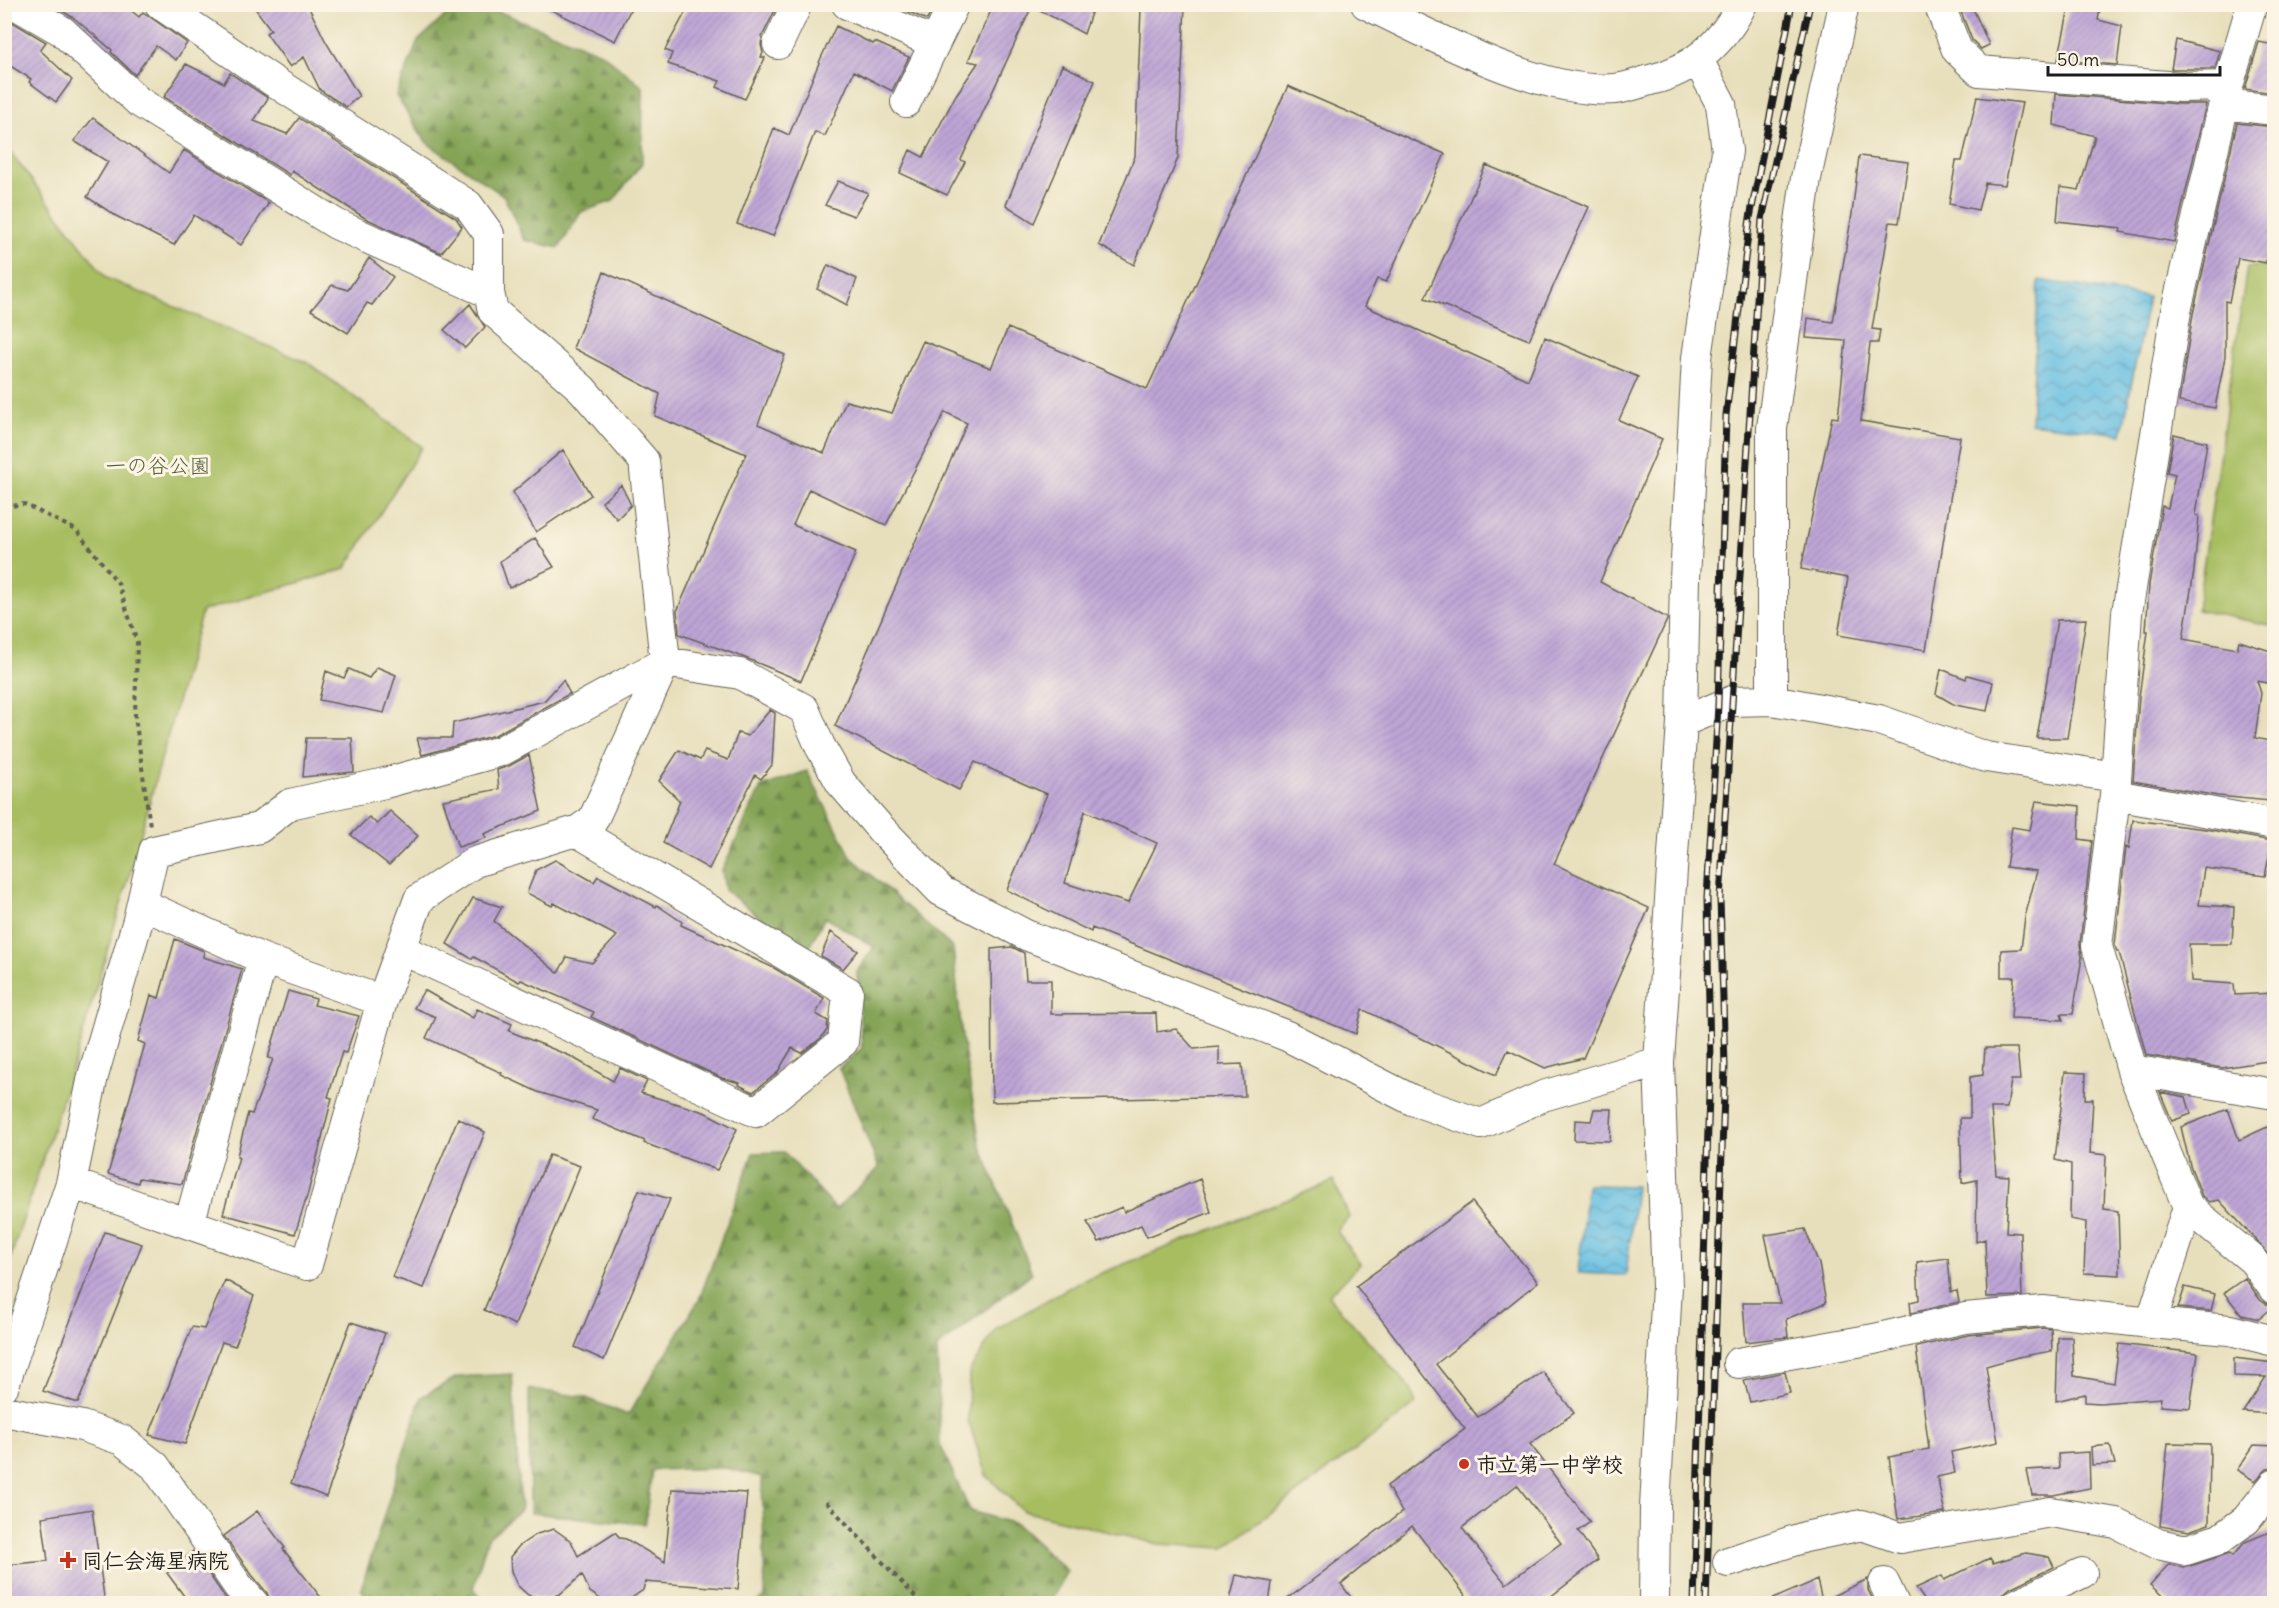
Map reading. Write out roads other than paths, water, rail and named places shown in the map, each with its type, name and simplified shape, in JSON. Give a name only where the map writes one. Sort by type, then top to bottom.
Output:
[{"type":"street","points":[[15,4],[62,31],[139,102],[336,224],[489,293]]},
{"type":"street","points":[[71,1183],[307,1264],[382,1001],[419,899],[475,862],[576,831],[593,820],[665,662],[644,461],[582,389],[493,310],[489,293],[489,234],[468,205],[273,81],[160,4]]},
{"type":"street","points":[[778,44],[797,4]]},
{"type":"street","points":[[906,102],[954,4]]},
{"type":"street","points":[[1366,4],[1513,71],[1574,87],[1615,89],[1665,77],[1698,60],[1716,44],[1742,4]]},
{"type":"street","points":[[1772,700],[1772,428],[1806,178],[1844,4]]},
{"type":"street","points":[[1939,4],[1957,50],[1979,71],[2180,87],[2226,95],[2274,110]]},
{"type":"street","points":[[2252,4],[2226,95],[2176,311],[2128,602],[2116,786],[2097,945],[2132,1070],[2188,1207],[2253,1260],[2274,1289]]},
{"type":"street","points":[[851,5],[935,43]]},
{"type":"street","points":[[1654,1604],[1655,1507],[1667,1286],[1659,1062],[1682,722],[1685,578],[1698,358],[1727,151],[1721,104],[1698,60]]},
{"type":"street","points":[[4,1385],[71,1183],[93,1076],[142,904],[154,851],[259,828],[290,804],[385,783],[501,751],[665,662],[740,674],[804,709],[820,746],[841,783],[880,828],[941,891],[1026,935],[1287,1036],[1412,1100],[1480,1124],[1543,1096],[1659,1062]]},
{"type":"street","points":[[1682,722],[1732,701],[1772,700],[1879,720],[1986,757],[2274,824]]},
{"type":"street","points":[[401,949],[756,1112],[843,1042],[848,992],[576,831]]},
{"type":"street","points":[[142,904],[263,959],[382,1001]]},
{"type":"street","points":[[189,1224],[263,959]]},
{"type":"street","points":[[2132,1070],[2274,1095]]},
{"type":"street","points":[[2151,1323],[2188,1207]]},
{"type":"street","points":[[1738,1363],[1874,1339],[1965,1318],[2043,1311],[2230,1330],[2274,1341]]},
{"type":"street","points":[[4,1411],[82,1426],[122,1440],[155,1466],[238,1586],[254,1604]]},
{"type":"street","points":[[1728,1562],[1805,1537],[1862,1525],[1900,1538],[2051,1512],[2116,1523],[2158,1544],[2186,1550],[2220,1539],[2246,1520],[2274,1485]]},
{"type":"street","points":[[2017,1604],[2082,1573]]},
{"type":"water","points":[[2039,280],[2148,297],[2122,434],[2031,423]]},
{"type":"water","points":[[1587,1185],[1636,1186],[1626,1275],[1578,1273]]},
{"type":"railway","points":[[1694,1604],[1710,1059],[1707,898],[1718,705],[1726,415],[1750,218],[1792,4]]},
{"type":"railway","points":[[1706,1604],[1725,1066],[1720,899],[1762,219],[1810,4]]},
{"type":"place","name":"市立第一中学校","points":[[1464,1464]]},
{"type":"place","name":"同仁会海星病院","points":[[68,1560]]},
{"type":"park label","name":"一の谷公園","points":[[158,465]]}]
